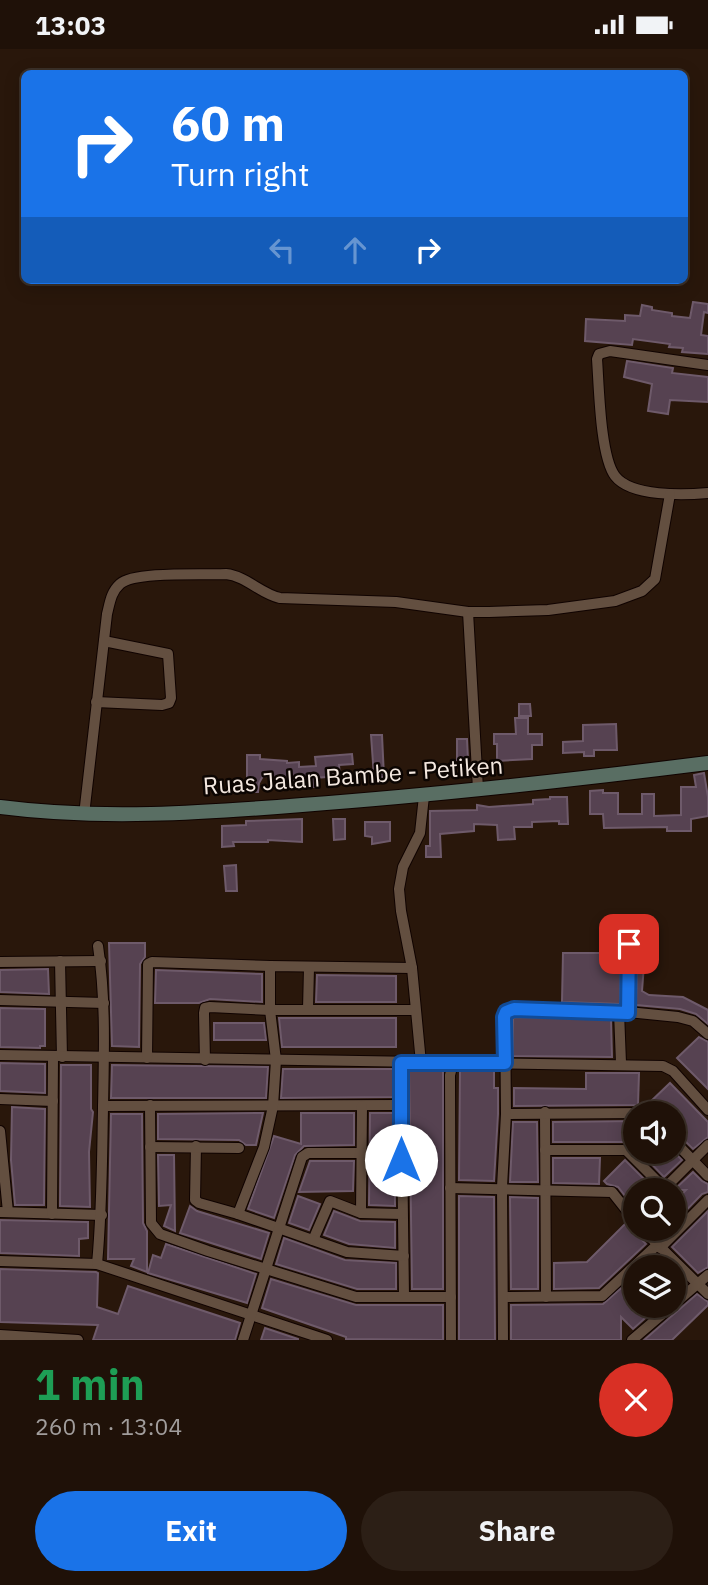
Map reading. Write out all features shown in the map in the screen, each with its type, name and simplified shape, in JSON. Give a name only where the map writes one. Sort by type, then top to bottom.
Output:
[{"type":"main road","name":"Ruas Jalan Bambe - Petiken","points":[[0,807],[84,815],[247,809],[424,796],[708,764]]},
{"type":"street","points":[[708,365],[610,351],[598,355],[600,403],[609,461],[616,477],[632,487],[670,494],[708,493]]},
{"type":"street","points":[[84,815],[111,595],[122,582],[149,576],[226,574],[238,577],[273,597],[397,602],[468,612],[548,610],[615,601],[642,591],[655,579],[670,494]]},
{"type":"street","points":[[468,612],[478,789]]},
{"type":"street","points":[[96,702],[162,705],[169,703],[171,698],[166,652],[104,641]]},
{"type":"street","points":[[421,1063],[399,889],[403,867],[420,833],[424,796]]},
{"type":"street","points":[[621,1063],[629,944]]},
{"type":"street","points":[[97,1264],[102,1215],[105,1057],[99,946]]},
{"type":"street","points":[[52,1214],[53,1101],[58,1057],[60,961]]},
{"type":"street","points":[[0,962],[101,961]]},
{"type":"street","points":[[147,1058],[148,964],[152,962],[309,968],[411,968]]},
{"type":"street","points":[[238,1213],[264,1147],[273,1106],[276,1061],[270,1010],[270,966]]},
{"type":"street","points":[[308,1009],[309,968]]},
{"type":"street","points":[[0,1000],[104,1003]]},
{"type":"street","points":[[205,1060],[205,1008],[414,1010]]},
{"type":"street","points":[[503,1340],[502,1187],[506,1114],[504,1017],[509,1010],[623,1013],[685,1019],[693,1021],[708,1034]]},
{"type":"street","points":[[0,1055],[453,1064],[621,1063],[668,1067],[708,1109]]},
{"type":"street","points":[[401,1063],[404,1297]]},
{"type":"street","points":[[451,1340],[450,1075],[453,1064]]},
{"type":"street","points":[[0,1100],[53,1101]]},
{"type":"street","points":[[150,1105],[153,1227],[160,1234],[356,1297],[450,1297]]},
{"type":"street","points":[[103,1106],[401,1105]]},
{"type":"street","points":[[361,1213],[362,1106]]},
{"type":"street","points":[[545,1112],[546,1297]]},
{"type":"street","points":[[506,1114],[623,1113]]},
{"type":"street","points":[[0,1131],[4,1212],[102,1215]]},
{"type":"street","points":[[675,1178],[708,1145]]},
{"type":"street","points":[[196,1146],[195,1200],[199,1203],[238,1213],[358,1255],[404,1256]]},
{"type":"street","points":[[150,1147],[239,1148]]},
{"type":"street","points":[[545,1150],[626,1150],[653,1178]]},
{"type":"street","points":[[686,1152],[708,1177]]},
{"type":"street","points":[[243,1340],[303,1155],[362,1153]]},
{"type":"street","points":[[450,1188],[502,1187],[612,1192],[623,1205]]},
{"type":"street","points":[[504,1297],[601,1296],[708,1200]]},
{"type":"street","points":[[313,1240],[330,1201],[361,1213],[401,1214]]},
{"type":"street","points":[[654,1241],[708,1294]]},
{"type":"street","points":[[0,1261],[97,1264],[327,1340]]},
{"type":"street","points":[[686,1294],[708,1275]]},
{"type":"street","points":[[632,1340],[658,1318]]},
{"type":"street","points":[[0,1335],[78,1340]]},
{"type":"building","points":[[693,302],[708,304],[708,313],[704,312],[701,335],[708,336],[708,354],[682,352],[683,348],[669,347],[670,344],[633,339],[632,345],[585,341],[586,319],[625,321],[625,315],[640,316],[642,305],[652,307],[652,310],[672,313],[672,316],[690,318]]},
{"type":"building","points":[[627,361],[673,368],[672,373],[708,377],[708,402],[670,400],[668,414],[648,411],[652,384],[624,377]]},
{"type":"building","points":[[519,704],[530,704],[531,716],[519,716]]},
{"type":"building","points":[[515,718],[528,718],[528,734],[542,734],[542,745],[532,745],[532,759],[497,761],[494,734],[516,734]]},
{"type":"building","points":[[616,724],[617,750],[594,750],[594,756],[584,756],[584,752],[563,753],[563,742],[583,741],[583,725]]},
{"type":"building","points":[[371,735],[382,735],[384,777],[374,777]]},
{"type":"building","points":[[457,739],[467,739],[468,760],[457,760]]},
{"type":"building","points":[[352,754],[353,764],[339,765],[340,776],[314,778],[314,787],[291,787],[290,778],[263,776],[258,792],[247,792],[247,755],[260,755],[260,759],[287,763],[299,762],[299,767],[316,766],[315,757]]},
{"type":"building","points":[[704,773],[708,816],[691,819],[691,831],[667,831],[667,827],[604,828],[603,814],[590,814],[590,791],[603,790],[603,793],[618,793],[618,814],[642,814],[642,794],[654,794],[654,816],[681,815],[681,787],[696,787],[694,775]]},
{"type":"building","points":[[567,797],[568,824],[559,824],[559,821],[532,822],[532,827],[514,827],[515,839],[498,840],[497,825],[474,824],[474,831],[440,834],[441,857],[426,857],[426,846],[430,846],[430,811],[477,810],[477,805],[489,807],[533,804],[533,800]]},
{"type":"building","points":[[302,819],[302,842],[233,842],[234,846],[222,847],[222,826],[246,825],[246,821]]},
{"type":"building","points":[[333,819],[345,819],[345,839],[334,840]]},
{"type":"building","points":[[365,822],[390,822],[390,841],[372,844],[372,837],[365,836]]},
{"type":"building","points":[[236,865],[237,891],[226,891],[224,866]]},
{"type":"building","points":[[109,943],[145,943],[145,957],[140,964],[139,1047],[112,1046]]},
{"type":"building","points":[[563,953],[618,953],[617,963],[621,963],[620,1004],[562,1002]]},
{"type":"building","points":[[637,965],[644,965],[642,991],[649,995],[683,997],[708,1010],[708,1024],[696,1014],[680,1009],[636,1005]]},
{"type":"building","points":[[48,969],[49,994],[0,992],[0,970]]},
{"type":"building","points":[[156,970],[262,974],[262,1002],[210,999],[199,1003],[155,1003]]},
{"type":"building","points":[[317,975],[396,976],[396,1002],[316,1002]]},
{"type":"building","points":[[0,1008],[45,1009],[45,1046],[0,1047]]},
{"type":"building","points":[[279,1018],[396,1018],[396,1047],[282,1047]]},
{"type":"building","points":[[513,1018],[611,1019],[612,1057],[513,1056]]},
{"type":"building","points":[[214,1023],[264,1023],[266,1040],[214,1040]]},
{"type":"building","points":[[699,1037],[708,1042],[708,1089],[677,1058]]},
{"type":"building","points":[[0,1063],[45,1064],[45,1093],[0,1091]]},
{"type":"building","points":[[61,1065],[91,1065],[93,1112],[89,1152],[90,1207],[60,1206]]},
{"type":"building","points":[[112,1065],[268,1067],[266,1098],[111,1098]]},
{"type":"building","points":[[283,1069],[393,1069],[394,1097],[281,1098]]},
{"type":"building","points":[[409,1070],[443,1070],[443,1289],[412,1289]]},
{"type":"building","points":[[460,1071],[494,1071],[494,1088],[498,1088],[498,1114],[494,1181],[459,1180]]},
{"type":"building","points":[[586,1073],[639,1073],[638,1101],[623,1101],[623,1105],[514,1106],[514,1088],[586,1089]]},
{"type":"building","points":[[670,1083],[708,1122],[708,1137],[693,1149],[686,1142],[686,1101],[651,1101]]},
{"type":"building","points":[[12,1107],[45,1109],[44,1205],[15,1205],[11,1160]]},
{"type":"building","points":[[263,1113],[256,1145],[246,1145],[239,1140],[158,1139],[158,1114]]},
{"type":"building","points":[[301,1113],[354,1113],[354,1145],[304,1146],[295,1155],[274,1218],[248,1209],[274,1136],[301,1144]]},
{"type":"building","points":[[370,1113],[394,1113],[395,1206],[369,1205]]},
{"type":"building","points":[[111,1114],[142,1114],[143,1223],[147,1231],[147,1272],[131,1266],[134,1259],[108,1259]]},
{"type":"building","points":[[623,1121],[623,1142],[553,1142],[553,1122]]},
{"type":"building","points":[[513,1122],[537,1122],[538,1182],[510,1182]]},
{"type":"building","points":[[158,1155],[174,1155],[175,1231],[164,1226],[171,1205],[159,1206]]},
{"type":"building","points":[[553,1158],[600,1158],[599,1184],[553,1183]]},
{"type":"building","points":[[310,1161],[354,1161],[353,1191],[299,1192]]},
{"type":"building","points":[[623,1162],[629,1164],[643,1178],[623,1178],[623,1193],[618,1187],[604,1181]]},
{"type":"building","points":[[652,1164],[678,1164],[664,1177]]},
{"type":"building","points":[[693,1172],[708,1184],[708,1192],[702,1194],[686,1211],[686,1190],[686,1179]]},
{"type":"building","points":[[298,1196],[320,1204],[309,1230],[289,1223]]},
{"type":"building","points":[[459,1196],[494,1197],[495,1340],[459,1340]]},
{"type":"building","points":[[510,1197],[538,1198],[538,1289],[511,1289]]},
{"type":"building","points":[[190,1206],[197,1211],[269,1233],[261,1259],[180,1233]]},
{"type":"building","points":[[334,1211],[360,1221],[395,1222],[395,1248],[349,1244],[324,1235]]},
{"type":"building","points":[[708,1211],[708,1267],[698,1273],[686,1261],[686,1255],[680,1255],[672,1247],[678,1241],[686,1241],[686,1233]]},
{"type":"building","points":[[0,1220],[88,1222],[88,1238],[79,1239],[79,1256],[0,1253]]},
{"type":"building","points":[[623,1226],[623,1241],[643,1241],[646,1244],[634,1255],[623,1255],[623,1266],[599,1288],[554,1289],[554,1263],[587,1262]]},
{"type":"building","points":[[284,1238],[345,1260],[396,1263],[396,1289],[357,1289],[276,1264]]},
{"type":"building","points":[[166,1244],[256,1274],[247,1303],[148,1273],[153,1255],[161,1258]]},
{"type":"building","points":[[0,1269],[96,1272],[97,1307],[118,1314],[128,1286],[240,1323],[235,1340],[93,1340],[98,1325],[0,1322]]},
{"type":"building","points":[[271,1279],[356,1305],[443,1305],[443,1340],[346,1339],[262,1308]]},
{"type":"building","points":[[623,1286],[623,1318],[645,1318],[633,1329],[621,1317],[621,1340],[511,1340],[511,1305],[603,1304]]},
{"type":"building","points":[[697,1294],[708,1302],[672,1340],[644,1340],[669,1318],[686,1318],[686,1304]]},
{"type":"building","points":[[265,1328],[298,1339],[298,1340],[261,1340]]},
{"type":"route","points":[[401,1160],[401,1063],[505,1063],[504,1017],[509,1010],[628,1013],[629,944]]}]
